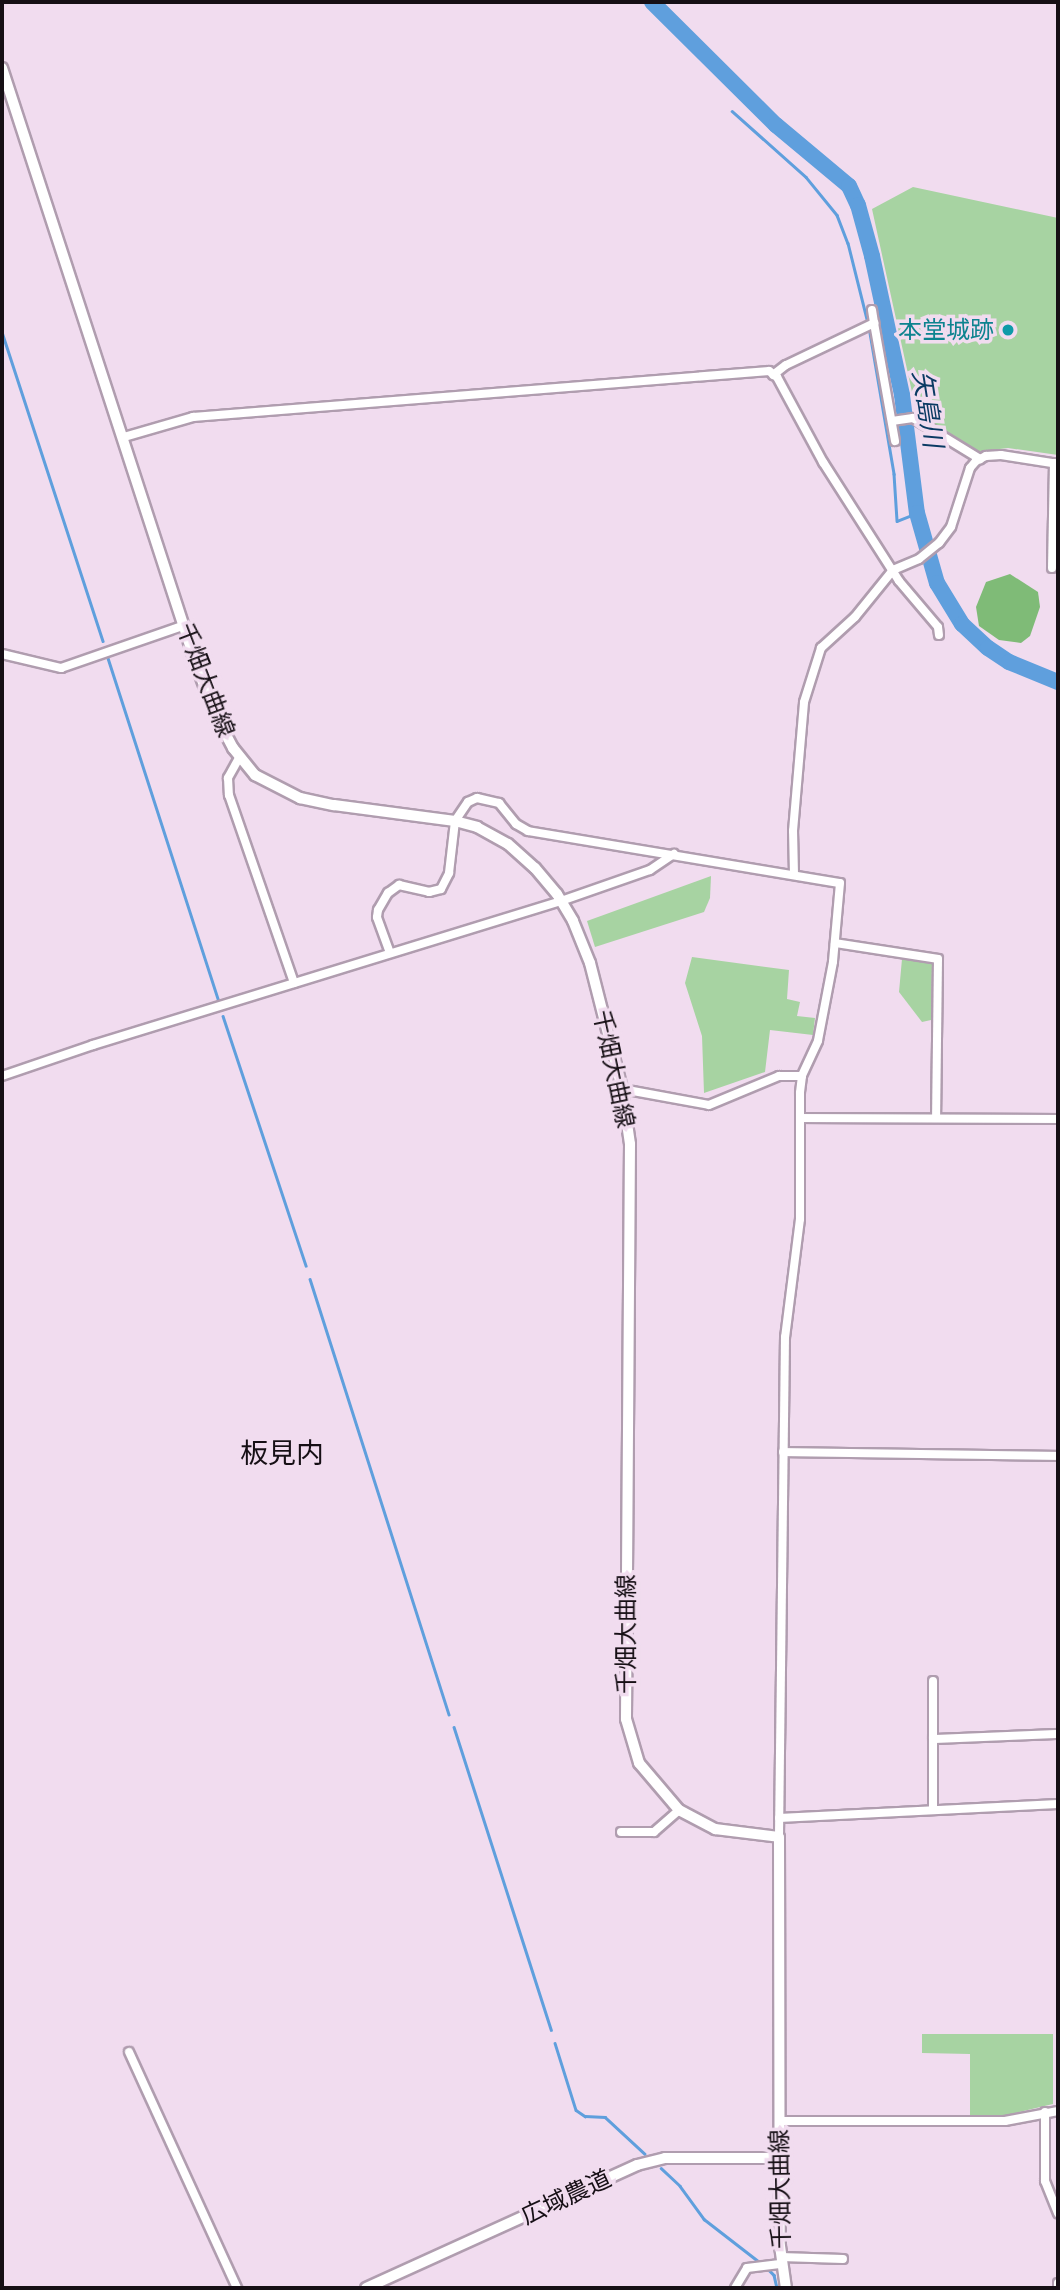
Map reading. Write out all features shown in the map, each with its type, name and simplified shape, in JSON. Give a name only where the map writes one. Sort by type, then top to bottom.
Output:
[{"type":"main road","name":"千畑大曲線","points":[[2,68],[214,712],[239,758],[269,784],[300,798],[455,821],[477,827],[508,844],[535,868],[561,901],[590,963],[622,1089],[630,1144],[626,1719],[639,1763],[679,1810],[715,1829],[779,1837],[778,2262],[786,2288]]},
{"type":"main road","name":"広域農道","points":[[366,2288],[637,2165],[666,2158],[779,2158]]},
{"type":"street","points":[[872,310],[895,441]]},
{"type":"street","points":[[773,375],[786,365],[874,323]]},
{"type":"street","points":[[124,437],[193,417],[763,370],[773,375],[823,462],[892,570],[938,627],[939,635]]},
{"type":"street","points":[[892,421],[910,418],[980,459]]},
{"type":"street","points":[[794,874],[793,831],[807,684],[821,648],[855,617],[892,570],[919,559],[932,550],[951,527],[970,468],[980,459],[1001,454],[1056,463],[1052,568]]},
{"type":"street","points":[[2,654],[61,668],[185,625]]},
{"type":"street","points":[[239,758],[228,778],[229,795],[294,983]]},
{"type":"street","points":[[390,953],[377,917],[388,893],[399,886],[429,892],[441,889],[449,873],[455,821],[468,802],[487,798],[499,803],[516,824],[528,831],[841,883],[835,943],[818,1041],[802,1076],[800,1219],[785,1337],[779,1837]]},
{"type":"street","points":[[2,1076],[561,901],[650,870],[674,854]]},
{"type":"street","points":[[835,943],[938,959],[936,1118]]},
{"type":"street","points":[[622,1089],[709,1105],[779,1076],[802,1076]]},
{"type":"street","points":[[800,1118],[1058,1119]]},
{"type":"street","points":[[783,1452],[1058,1456]]},
{"type":"street","points":[[933,1681],[933,1810]]},
{"type":"street","points":[[933,1739],[1058,1734]]},
{"type":"street","points":[[779,1818],[1058,1804]]},
{"type":"street","points":[[621,1832],[654,1832],[679,1810]]},
{"type":"street","points":[[129,2052],[237,2288]]},
{"type":"street","points":[[779,2121],[1005,2120],[1058,2110]]},
{"type":"street","points":[[1045,2112],[1045,2181],[1058,2214]]},
{"type":"street","points":[[735,2288],[747,2268],[778,2262],[844,2259]]},
{"type":"green space","points":[[913,187],[1058,218],[1058,455],[1008,448],[975,452],[917,415],[872,209]]},
{"type":"green space","points":[[1010,574],[1038,592],[1040,607],[1030,636],[1021,643],[999,640],[979,626],[976,607],[986,582]]},
{"type":"green space","points":[[711,876],[710,898],[704,912],[595,947],[587,921]]},
{"type":"green space","points":[[692,957],[789,970],[787,999],[800,1002],[797,1016],[815,1018],[813,1035],[770,1030],[765,1072],[704,1093],[702,1036],[685,983]]},
{"type":"green space","points":[[902,959],[932,964],[931,1020],[922,1022],[899,992]]},
{"type":"green space","points":[[922,2034],[1053,2034],[1053,2104],[1007,2115],[970,2115],[970,2054],[922,2053]]},
{"type":"waterway","name":"矢島川","points":[[652,2],[776,125],[849,186],[858,205],[872,256],[902,395],[917,513],[937,583],[962,624],[988,648],[1009,662],[1058,682]]},
{"type":"waterway","points":[[732,111],[806,177],[837,215],[848,243],[867,319]]},
{"type":"waterway","points":[[2,332],[103,641]]},
{"type":"waterway","points":[[870,333],[894,474],[897,521],[917,513]]},
{"type":"waterway","points":[[107,655],[219,1002]]},
{"type":"waterway","points":[[223,1016],[306,1266]]},
{"type":"waterway","points":[[310,1279],[449,1714]]},
{"type":"waterway","points":[[454,1727],[551,2030]]},
{"type":"waterway","points":[[555,2043],[576,2110],[585,2116],[605,2117],[645,2154]]},
{"type":"waterway","points":[[661,2168],[680,2186],[704,2219],[762,2264]]},
{"type":"waterway","points":[[767,2268],[774,2275],[777,2288]]},
{"type":"place","name":"本堂城跡","points":[[1008,330]]},
{"type":"district","name":"板見内","points":[[282,1454]]}]
